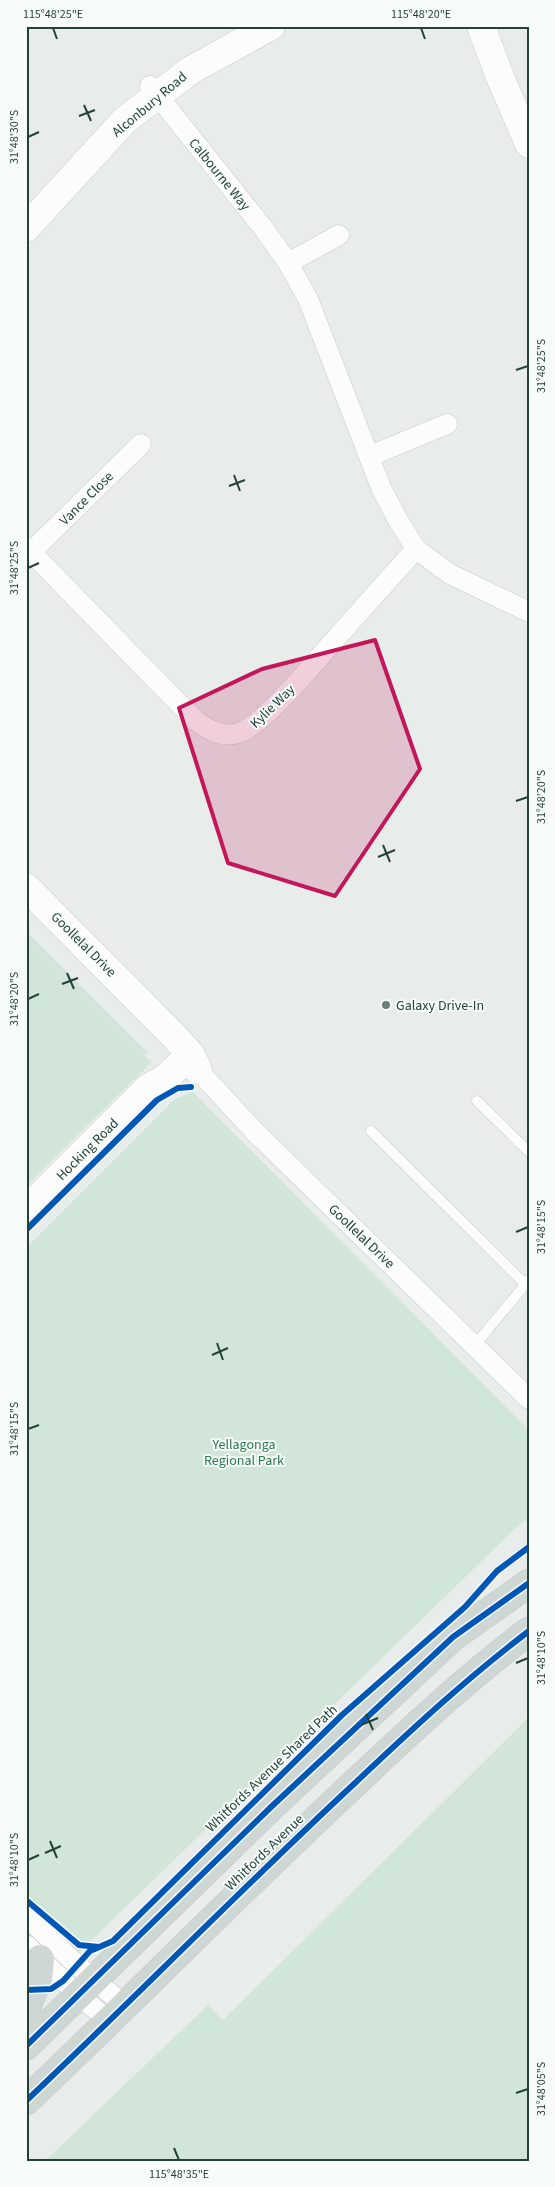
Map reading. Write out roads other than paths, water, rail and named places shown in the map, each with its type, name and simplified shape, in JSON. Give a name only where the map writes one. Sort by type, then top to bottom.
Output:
[{"type":"main road","name":"Whitfords Avenue","points":[[26,2046],[271,1807],[453,1637],[529,1583]]},
{"type":"main road","name":"Whitfords Avenue","points":[[26,2101],[297,1836],[485,1664],[529,1631]]},
{"type":"main road","points":[[26,2009],[38,1979],[33,1952]]},
{"type":"street","points":[[481,26],[500,77],[529,144]]},
{"type":"street","points":[[500,26],[529,104]]},
{"type":"street","name":"Alconbury Road","points":[[26,228],[153,91],[194,54],[261,27]]},
{"type":"street","name":"Alconbury Road","points":[[26,210],[118,112],[153,91]]},
{"type":"street","name":"Calbourne Way","points":[[153,91],[264,229],[288,262],[308,299],[382,490],[416,549],[450,574],[529,612]]},
{"type":"street","points":[[288,262],[339,235]]},
{"type":"street","points":[[370,456],[447,424]]},
{"type":"street","name":"Vance Close","points":[[29,549],[141,444]]},
{"type":"street","name":"Kylie Way","points":[[29,549],[196,721],[210,731],[222,734],[237,734],[249,729],[281,699],[416,549]]},
{"type":"street","name":"Goollelal Drive","points":[[26,886],[255,1132],[529,1399]]},
{"type":"street","name":"Goollelal Drive","points":[[26,907],[185,1057]]},
{"type":"street","name":"Hocking Road","points":[[26,1210],[148,1088],[164,1079],[185,1057]]},
{"type":"street","points":[[26,1916],[87,1988]]},
{"type":"street","points":[[33,1952],[87,1988],[118,2013]]},
{"type":"lane","points":[[477,1100],[529,1152]]},
{"type":"lane","points":[[371,1130],[527,1282],[474,1346]]},
{"type":"place","name":"Galaxy Drive-In","points":[[386,1005]]},
{"type":"park label","name":"Yellagonga Regional Park","points":[[244,1452]]}]
